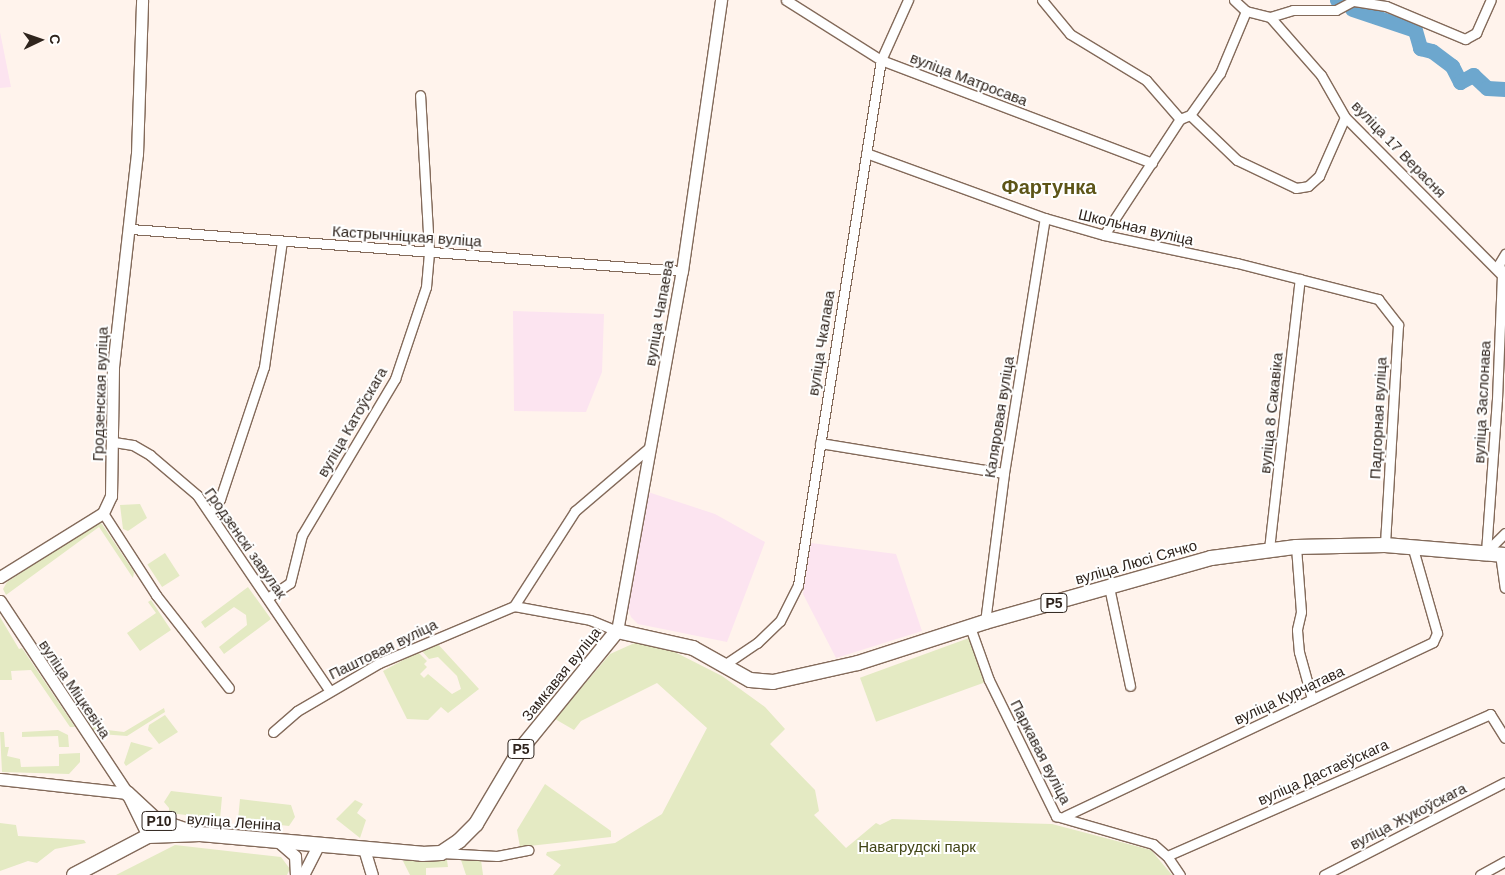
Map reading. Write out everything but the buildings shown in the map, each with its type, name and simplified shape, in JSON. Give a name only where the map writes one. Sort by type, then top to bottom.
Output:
[{"type":"main road","name":"вуліца Люсі Сячко","points":[[617,631],[693,648],[750,680],[773,682],[804,678],[985,622],[1211,558],[1296,547],[1385,545],[1412,545],[1497,554]]},
{"type":"main road","name":"Замкавая вуліца","points":[[441,853],[459,841],[476,824],[520,750],[617,631]]},
{"type":"main road","name":"Р10","points":[[127,793],[156,820],[200,834]]},
{"type":"main road","name":"вуліца Леніна","points":[[74,875],[148,836],[200,834],[318,845]]},
{"type":"main road","points":[[318,845],[441,853]]},
{"type":"street","name":"Гродзенская вуліца","points":[[103,513],[111,496],[117,320],[131,229],[142,0]]},
{"type":"street","name":"вуліца Чапаева","points":[[617,631],[682,272],[721,0]]},
{"type":"street","name":"вуліца Чкалава","points":[[724,665],[757,643],[780,622],[790,606],[803,564],[820,443],[881,60],[908,0]]},
{"type":"street","points":[[1042,0],[1070,34],[1146,80],[1180,119]]},
{"type":"street","points":[[1234,0],[1246,11],[1270,17],[1293,10],[1336,10],[1355,0],[1386,6],[1466,38],[1476,34],[1490,0]]},
{"type":"street","points":[[1293,10],[1298,0]]},
{"type":"street","name":"вуліца Матросава","points":[[791,1],[881,60],[1152,163]]},
{"type":"street","points":[[1104,235],[1180,119],[1190,115],[1220,73],[1246,11]]},
{"type":"street","name":"вуліца 17 Верасня","points":[[1270,17],[1322,74],[1345,117],[1504,277]]},
{"type":"street","name":"вуліца Катоўскага","points":[[269,598],[290,583],[302,535],[395,379],[426,287],[429,250],[420,95]]},
{"type":"street","points":[[1190,115],[1237,160],[1296,188],[1308,186],[1319,176],[1345,117]]},
{"type":"street","name":"Школьная вуліца","points":[[866,152],[1046,218],[1104,235],[1300,279],[1378,299]]},
{"type":"street","name":"Каляровая вуліца","points":[[985,622],[1004,473],[1046,218]]},
{"type":"street","name":"Кастрычніцкая вуліца","points":[[131,229],[429,250],[682,272]]},
{"type":"street","points":[[211,512],[220,499],[264,367],[282,241]]},
{"type":"street","name":"вуліца Заслонава","points":[[1505,254],[1499,264],[1504,277],[1497,554],[1505,588]]},
{"type":"street","name":"вуліца 8 Сакавіка","points":[[1269,550],[1300,279]]},
{"type":"street","name":"Падгорная вуліца","points":[[1378,299],[1398,325],[1385,545]]},
{"type":"street","name":"Гродзенскі завулак","points":[[114,442],[133,445],[150,455],[198,495],[330,690]]},
{"type":"street","points":[[820,443],[1004,473]]},
{"type":"street","points":[[617,631],[590,620],[514,606],[575,512],[650,447]]},
{"type":"street","points":[[0,577],[103,513],[156,595],[229,688]]},
{"type":"street","points":[[1497,554],[1505,533]]},
{"type":"street","name":"вуліца Курчатава","points":[[1065,816],[1433,642],[1437,633],[1412,545]]},
{"type":"street","points":[[1296,547],[1301,612],[1297,630],[1300,652],[1312,700]]},
{"type":"street","points":[[1109,587],[1130,686]]},
{"type":"street","name":"вуліца Міцкевіча","points":[[0,601],[127,793]]},
{"type":"street","name":"Паштовая вуліца","points":[[273,732],[297,711],[379,663],[514,606]]},
{"type":"street","name":"Паркавая вуліца","points":[[970,627],[989,680],[1056,816],[1065,816],[1153,844],[1167,856],[1180,875]]},
{"type":"street","name":"вуліца Дастаеўскага","points":[[1167,856],[1490,714],[1505,738]]},
{"type":"street","name":"Р10","points":[[0,779],[127,793],[148,836]]},
{"type":"street","name":"вуліца Жукоўскага","points":[[1324,875],[1505,782]]},
{"type":"street","points":[[279,842],[295,856],[296,875]]},
{"type":"street","points":[[303,875],[318,845]]},
{"type":"street","points":[[364,849],[372,875]]},
{"type":"street","points":[[441,853],[497,856],[528,850]]},
{"type":"street","points":[[1480,875],[1505,861]]},
{"type":"shaded area","points":[[0,32],[11,87],[0,88]]},
{"type":"shaded area","points":[[513,311],[604,314],[602,372],[586,412],[514,411]]},
{"type":"shaded area","points":[[648,492],[715,514],[765,542],[727,642],[638,624],[631,617],[627,606]]},
{"type":"shaded area","points":[[811,543],[896,554],[922,631],[836,658],[803,594]]},
{"type":"green space","points":[[140,504],[147,518],[128,531],[123,529],[120,505]]},
{"type":"green space","points":[[98,522],[102,524],[134,572],[133,578],[99,527],[6,595],[3,589],[7,582]]},
{"type":"green space","points":[[165,553],[180,576],[162,587],[147,564]]},
{"type":"green space","points":[[248,587],[271,619],[224,654],[219,647],[247,625],[246,615],[234,607],[205,628],[201,622]]},
{"type":"green space","points":[[151,600],[171,630],[140,651],[127,633],[156,613],[148,602]]},
{"type":"green space","points":[[0,617],[19,649],[22,648],[75,727],[70,727],[31,670],[11,671],[12,680],[0,680]]},
{"type":"green space","points":[[969,638],[985,682],[876,722],[860,678]]},
{"type":"green space","name":"Навагрудскі парк","points":[[639,641],[659,644],[722,676],[765,707],[785,729],[770,744],[815,790],[819,811],[814,815],[846,848],[876,823],[880,825],[892,819],[1052,824],[1151,850],[1172,875],[553,875],[561,865],[546,855],[547,852],[615,843],[662,814],[707,728],[657,683],[581,721],[574,730],[555,719],[610,654]]},
{"type":"green space","points":[[436,642],[479,689],[448,713],[441,707],[428,720],[407,719],[383,671],[418,652],[427,661],[424,664],[427,667],[420,674],[424,678],[428,674],[452,694],[461,689],[457,676],[438,657],[429,659],[421,650]]},
{"type":"green space","points":[[164,708],[165,712],[127,736],[100,734],[92,729],[86,720],[87,709],[99,729],[124,732]]},
{"type":"green space","points":[[165,715],[178,732],[159,744],[148,730],[149,725]]},
{"type":"green space","points":[[58,730],[68,735],[69,747],[59,747],[58,736],[22,737],[22,732]]},
{"type":"green space","points":[[0,732],[4,732],[5,747],[9,747],[7,756],[20,759],[21,767],[59,766],[59,754],[80,753],[80,762],[69,774],[2,772]]},
{"type":"green space","points":[[131,742],[153,748],[126,766],[124,763]]},
{"type":"green space","points":[[545,784],[611,831],[611,837],[520,847],[517,830]]},
{"type":"green space","points":[[171,791],[222,797],[220,819],[169,813],[169,808],[164,802]]},
{"type":"green space","points":[[240,799],[291,805],[295,817],[289,826],[238,820]]},
{"type":"green space","points":[[355,800],[363,804],[357,813],[366,820],[360,838],[336,819]]},
{"type":"green space","points":[[0,823],[16,825],[18,836],[84,840],[86,843],[55,849],[37,863],[28,861],[0,871]]},
{"type":"green space","points":[[175,845],[281,857],[290,869],[287,875],[116,875]]},
{"type":"green space","points":[[447,860],[448,867],[426,868],[426,875],[410,875],[403,861]]},
{"type":"green space","points":[[461,860],[481,860],[483,875],[466,875]]},
{"type":"waterway","points":[[1337,0],[1343,3]]},
{"type":"waterway","points":[[1352,9],[1415,30],[1420,48],[1432,51],[1452,66],[1460,82],[1473,75],[1487,88],[1505,89]]},
{"type":"district","name":"Фартунка","points":[[1049,187]]}]
